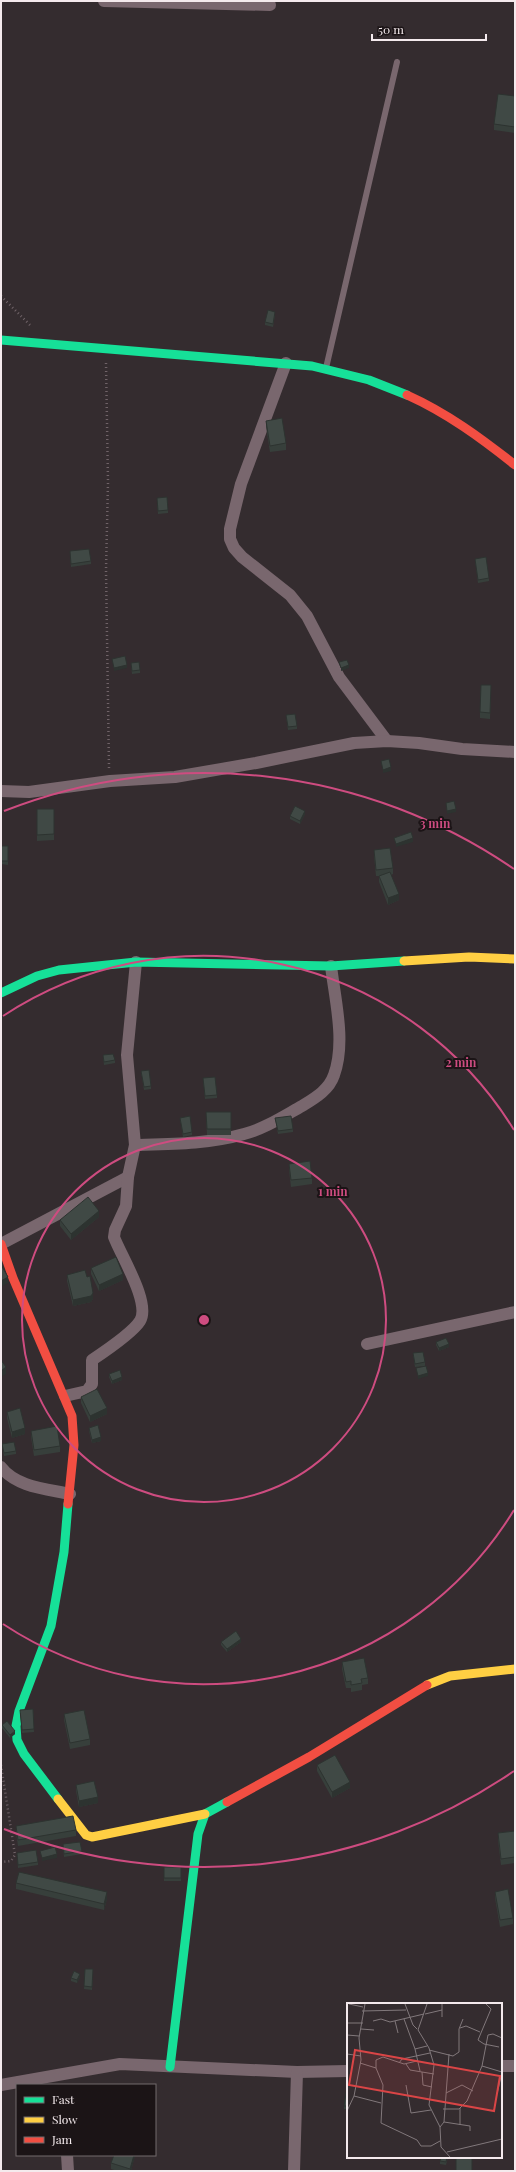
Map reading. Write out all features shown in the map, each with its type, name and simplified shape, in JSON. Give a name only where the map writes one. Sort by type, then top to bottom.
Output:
[{"type":"street","points":[[104,1],[270,5]]},
{"type":"street","points":[[1,340],[106,350],[164,352],[326,368],[388,386],[421,400],[453,418],[515,465]]},
{"type":"street","points":[[286,363],[241,484],[230,529],[230,539],[234,548],[242,557],[290,595],[307,616],[339,677],[387,741]]},
{"type":"street","points":[[1,791],[37,791],[110,781],[206,772],[354,743],[387,741],[419,743],[462,749],[515,752]]},
{"type":"street","points":[[1,993],[37,976],[59,970],[136,962],[330,966],[469,957],[515,959]]},
{"type":"street","points":[[65,1396],[87,1391],[92,1384],[92,1360],[129,1332],[142,1317],[141,1298],[114,1237],[115,1230],[126,1206],[128,1177],[135,1145],[128,1055],[136,962]]},
{"type":"street","points":[[135,1145],[179,1144],[244,1134],[288,1113],[325,1090],[333,1078],[339,1054],[338,1029],[330,966]]},
{"type":"street","points":[[128,1177],[1,1244],[13,1278],[65,1396],[72,1416],[74,1429],[70,1494],[58,1596],[51,1626],[20,1711],[16,1726],[17,1740],[24,1754],[86,1835],[92,1837],[101,1836],[205,1814],[309,1757],[431,1682],[450,1676],[515,1669]]},
{"type":"street","points":[[367,1344],[515,1312]]},
{"type":"street","points":[[1,1467],[7,1475],[21,1482],[70,1494]]},
{"type":"street","points":[[170,2067],[195,1852],[198,1834],[205,1814]]},
{"type":"street","points":[[1,2085],[61,2080],[120,2064],[297,2072],[347,2071]]},
{"type":"street","points":[[502,2066],[515,2066]]},
{"type":"street","points":[[294,2171],[297,2072]]},
{"type":"street","points":[[67,2156],[68,2171]]},
{"type":"lane","points":[[326,368],[397,62]]},
{"type":"path","points":[[1,296],[29,322],[45,343]]},
{"type":"path","points":[[106,350],[108,482],[106,570],[110,781]]},
{"type":"path","points":[[1,1765],[15,1855],[11,1861],[1,1862]]},
{"type":"building","points":[[498,94],[515,96],[515,127],[494,124]]},
{"type":"building","points":[[268,310],[275,312],[273,324],[265,322]]},
{"type":"building","points":[[282,418],[286,443],[270,446],[266,421]]},
{"type":"building","points":[[167,497],[168,510],[158,511],[157,498]]},
{"type":"building","points":[[89,549],[91,561],[71,564],[70,551]]},
{"type":"building","points":[[486,557],[489,578],[478,580],[475,559]]},
{"type":"building","points":[[125,656],[127,665],[114,668],[112,659]]},
{"type":"building","points":[[347,660],[349,665],[341,668],[339,662]]},
{"type":"building","points":[[139,662],[140,670],[132,671],[131,663]]},
{"type":"building","points":[[481,685],[491,685],[490,713],[480,712]]},
{"type":"building","points":[[295,714],[297,726],[288,727],[286,715]]},
{"type":"building","points":[[389,759],[391,767],[383,770],[381,761]]},
{"type":"building","points":[[454,801],[456,809],[447,811],[446,803]]},
{"type":"building","points":[[295,806],[305,811],[300,821],[290,816]]},
{"type":"building","points":[[37,809],[54,809],[54,834],[37,835]]},
{"type":"building","points":[[411,832],[413,838],[396,844],[394,838]]},
{"type":"building","points":[[1,846],[8,846],[8,861],[1,861]]},
{"type":"building","points":[[390,848],[393,868],[376,870],[374,850]]},
{"type":"building","points":[[390,872],[399,894],[388,898],[379,876]]},
{"type":"building","points":[[113,1054],[115,1060],[104,1062],[103,1055]]},
{"type":"building","points":[[149,1070],[151,1086],[144,1087],[141,1071]]},
{"type":"building","points":[[215,1077],[217,1095],[205,1096],[203,1078]]},
{"type":"building","points":[[206,1112],[231,1112],[231,1129],[207,1129]]},
{"type":"building","points":[[190,1116],[192,1132],[183,1134],[180,1118]]},
{"type":"building","points":[[291,1116],[293,1129],[278,1131],[275,1118]]},
{"type":"building","points":[[310,1161],[312,1178],[291,1180],[289,1164]]},
{"type":"building","points":[[88,1197],[99,1211],[71,1234],[60,1220]]},
{"type":"building","points":[[116,1257],[123,1274],[99,1285],[91,1268]]},
{"type":"building","points":[[1,1265],[8,1277],[1,1281]]},
{"type":"building","points":[[85,1270],[87,1277],[90,1276],[93,1293],[91,1296],[73,1300],[67,1275]]},
{"type":"building","points":[[446,1338],[449,1344],[439,1348],[436,1342]]},
{"type":"building","points":[[423,1352],[425,1362],[415,1364],[413,1353]]},
{"type":"building","points":[[1,1360],[6,1367],[1,1371]]},
{"type":"building","points":[[426,1366],[428,1373],[418,1376],[416,1368]]},
{"type":"building","points":[[120,1370],[122,1377],[112,1381],[109,1374]]},
{"type":"building","points":[[97,1389],[107,1408],[90,1416],[81,1397]]},
{"type":"building","points":[[20,1408],[25,1428],[12,1432],[7,1412]]},
{"type":"building","points":[[98,1425],[101,1437],[92,1440],[89,1428]]},
{"type":"building","points":[[57,1426],[60,1446],[34,1450],[31,1431]]},
{"type":"building","points":[[14,1442],[16,1451],[4,1453],[2,1444]]},
{"type":"building","points":[[236,1631],[241,1639],[227,1649],[221,1642]]},
{"type":"building","points":[[364,1658],[368,1678],[361,1679],[362,1683],[351,1685],[351,1681],[346,1682],[342,1662]]},
{"type":"building","points":[[33,1709],[34,1729],[22,1730],[20,1710]]},
{"type":"building","points":[[84,1710],[90,1739],[70,1743],[64,1714]]},
{"type":"building","points":[[7,1721],[15,1731],[10,1735],[2,1725]]},
{"type":"building","points":[[335,1755],[350,1782],[332,1792],[317,1765]]},
{"type":"building","points":[[94,1781],[98,1797],[79,1801],[76,1785]]},
{"type":"building","points":[[73,1816],[76,1830],[18,1840],[16,1826]]},
{"type":"building","points":[[515,1831],[515,1857],[501,1859],[498,1833]]},
{"type":"building","points":[[80,1842],[82,1851],[64,1854],[63,1844]]},
{"type":"building","points":[[55,1847],[57,1854],[42,1858],[40,1851]]},
{"type":"building","points":[[36,1850],[38,1862],[18,1865],[17,1853]]},
{"type":"building","points":[[164,1867],[181,1867],[181,1878],[164,1878]]},
{"type":"building","points":[[19,1872],[107,1892],[104,1904],[16,1883]]},
{"type":"building","points":[[508,1889],[513,1918],[500,1920],[495,1892]]},
{"type":"building","points":[[85,1969],[93,1969],[92,1987],[84,1986]]},
{"type":"building","points":[[74,1971],[80,1974],[77,1980],[71,1978]]},
{"type":"building","points":[[346,2093],[347,2093],[347,2106],[344,2106]]},
{"type":"building","points":[[114,2156],[134,2156],[130,2169],[111,2163]]},
{"type":"building","points":[[441,2158],[447,2158],[446,2162],[440,2161]]},
{"type":"building","points":[[456,2158],[472,2158],[472,2171],[456,2171]]},
{"type":"traffic: fast","points":[[1,340],[312,366],[369,380],[407,395]]},
{"type":"traffic: fast","points":[[1,993],[37,976],[59,970],[136,962],[331,966],[404,961]]},
{"type":"traffic: fast","points":[[58,1799],[24,1754],[17,1740],[16,1726],[19,1711],[51,1626],[64,1552],[68,1504]]},
{"type":"traffic: fast","points":[[170,2067],[198,1834],[205,1814],[227,1802]]},
{"type":"traffic: slow","points":[[404,961],[469,957],[515,959]]},
{"type":"traffic: slow","points":[[427,1685],[450,1676],[515,1669]]},
{"type":"traffic: slow","points":[[58,1799],[86,1835],[92,1837],[205,1814]]},
{"type":"traffic: jam","points":[[407,395],[422,402],[463,427],[515,465]]},
{"type":"traffic: jam","points":[[1,1244],[13,1278],[72,1416],[74,1445],[68,1504]]},
{"type":"traffic: jam","points":[[227,1802],[309,1757],[427,1685]]}]
